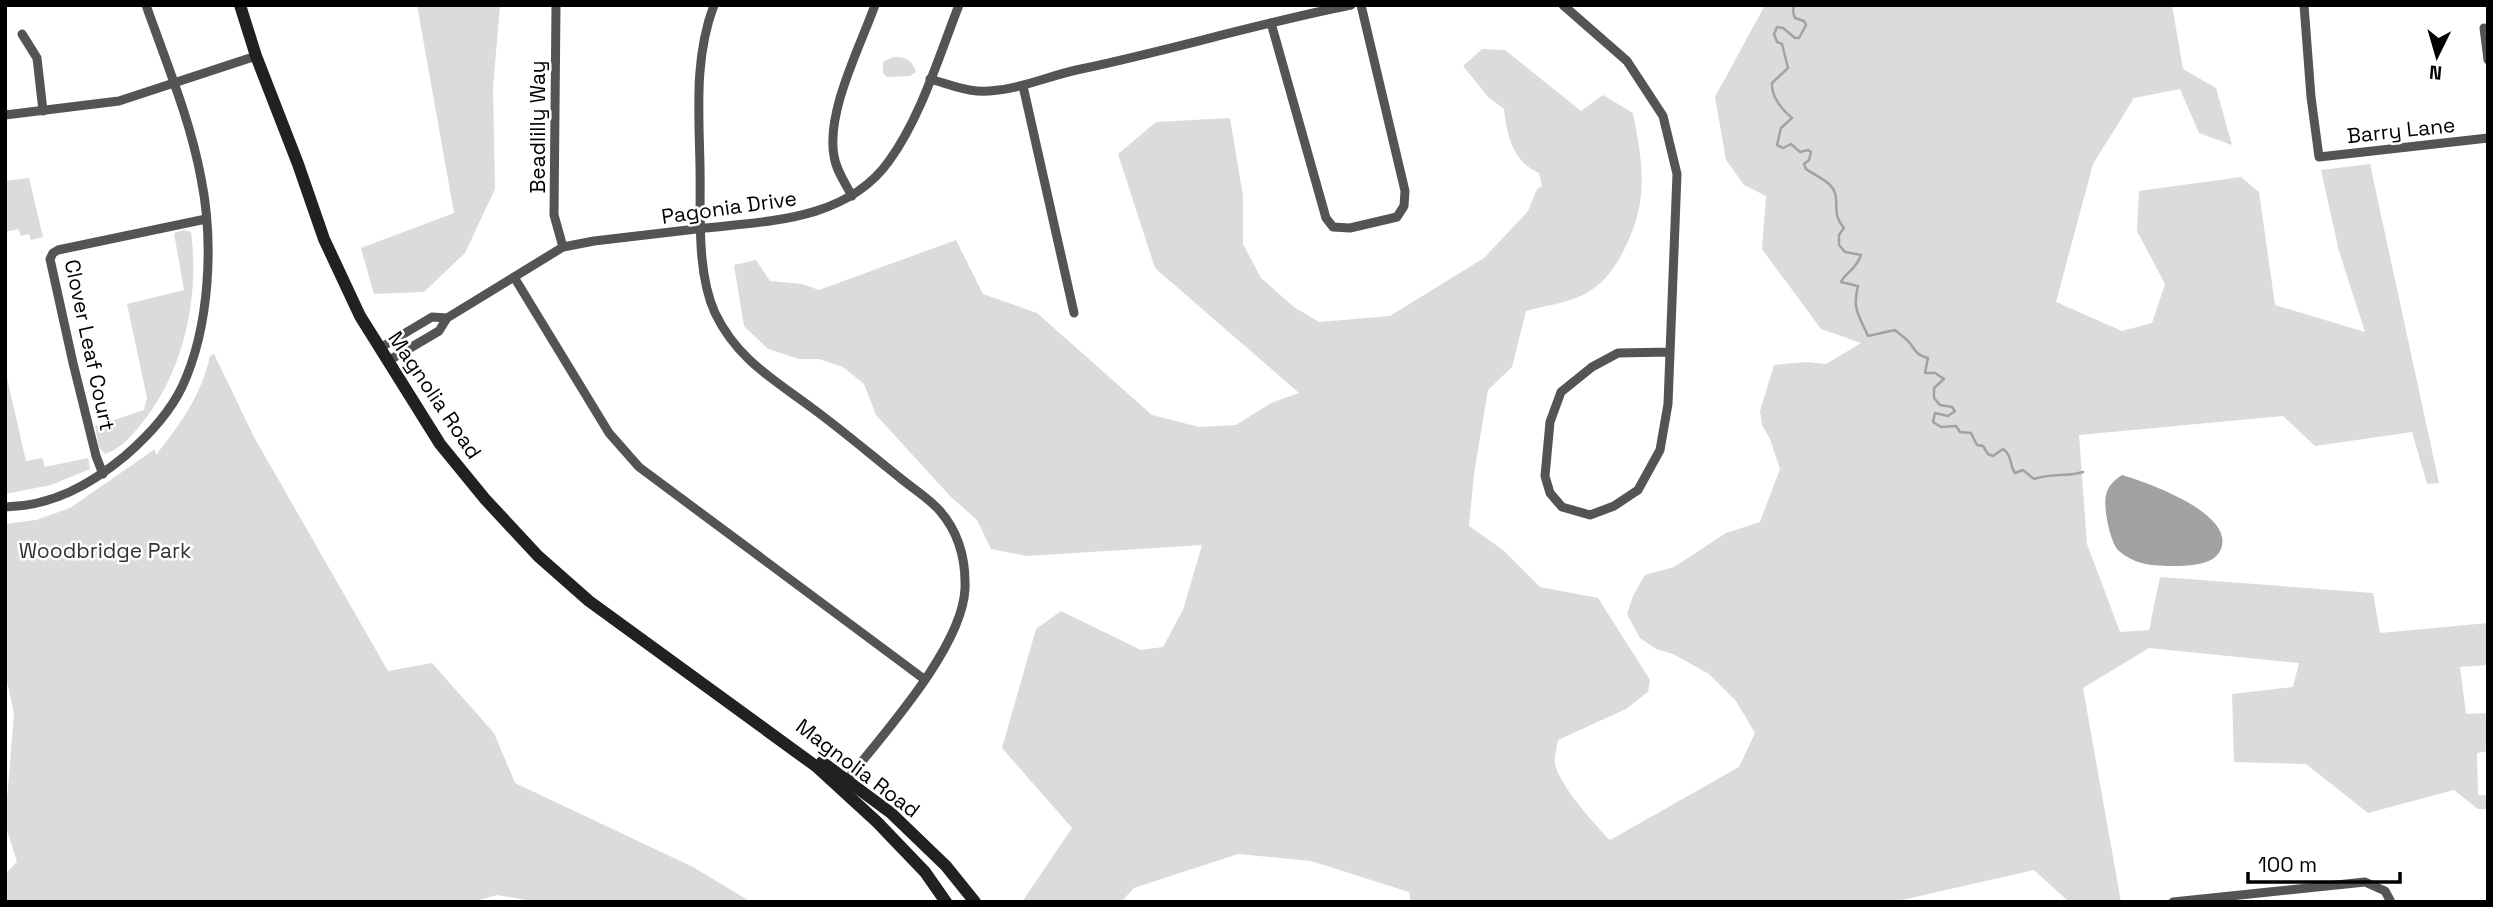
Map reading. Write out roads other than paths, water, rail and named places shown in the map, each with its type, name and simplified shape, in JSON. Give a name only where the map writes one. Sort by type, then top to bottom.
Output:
[{"type":"main road","name":"Magnolia Road","points":[[240,5],[256,56],[324,239],[355,307],[440,444],[485,499],[538,556],[589,601],[807,758],[877,822],[925,872],[946,902]]},
{"type":"main road","name":"Magnolia Road","points":[[736,708],[797,744],[891,813],[946,866],[975,902]]},
{"type":"street","points":[[5,507],[33,504],[62,496],[103,474],[146,438],[181,388],[199,338],[208,257],[202,179],[174,84],[146,5]]},
{"type":"street","name":"Beadlilly Way","points":[[556,5],[554,215],[563,247]]},
{"type":"street","points":[[715,5],[705,31],[698,76],[701,229],[705,284],[715,313],[734,345],[757,369],[814,409],[939,510],[956,535],[963,554],[965,591],[955,629],[925,679],[846,780]]},
{"type":"street","points":[[852,196],[834,158],[833,138],[848,75],[875,5]]},
{"type":"street","name":"Pagonia Drive","points":[[387,361],[439,331],[447,318],[563,247],[594,241],[803,217],[852,196],[872,181],[888,163],[908,129],[959,5]]},
{"type":"street","points":[[930,79],[975,91],[1023,86],[1078,69],[1351,5]]},
{"type":"street","points":[[1271,23],[1326,218],[1333,227],[1350,229],[1397,217],[1404,205],[1405,191],[1361,5]]},
{"type":"street","points":[[1563,5],[1627,61],[1663,116],[1677,174],[1668,404],[1660,450],[1638,490],[1614,506],[1590,515],[1562,507],[1550,493],[1545,475],[1550,422],[1561,392],[1592,367],[1618,353],[1670,352]]},
{"type":"street","name":"Barry Lane","points":[[2304,5],[2319,157],[2488,138]]},
{"type":"street","points":[[2484,28],[2488,60]]},
{"type":"street","points":[[22,34],[37,58],[43,111]]},
{"type":"street","points":[[5,115],[119,101],[256,56]]},
{"type":"street","points":[[1023,86],[1074,313]]},
{"type":"street","name":"Clover Leaf Court","points":[[103,474],[73,363],[50,259],[58,250],[206,219]]},
{"type":"street","points":[[514,277],[609,433],[639,467],[925,679]]},
{"type":"street","name":"Pagonia Drive","points":[[380,348],[432,317],[447,318]]},
{"type":"street","points":[[2173,902],[2365,882],[2385,891],[2392,902]]},
{"type":"waterway","points":[[1794,5],[1795,18],[1804,21],[1806,25],[1799,38],[1777,27],[1774,34],[1777,42],[1782,44],[1788,68],[1772,83],[1773,93],[1792,118],[1781,128],[1777,145],[1783,148],[1791,144],[1800,152],[1811,152],[1809,160],[1804,164],[1806,169],[1834,190],[1837,216],[1844,228],[1839,235],[1839,245],[1845,252],[1861,255],[1841,282],[1858,286],[1856,307],[1868,336],[1895,330],[1908,340],[1919,354],[1928,358],[1925,373],[1935,373],[1944,379],[1934,388],[1934,398],[1940,405],[1952,407],[1955,411],[1948,416],[1935,413],[1933,422],[1941,427],[1956,426],[1960,432],[1971,433],[1977,445],[1983,446],[1988,454],[1993,456],[2003,449],[2015,473],[2023,470],[2034,479],[2083,472]]},
{"type":"park label","name":"Woodbridge Park","points":[[105,550]]}]
